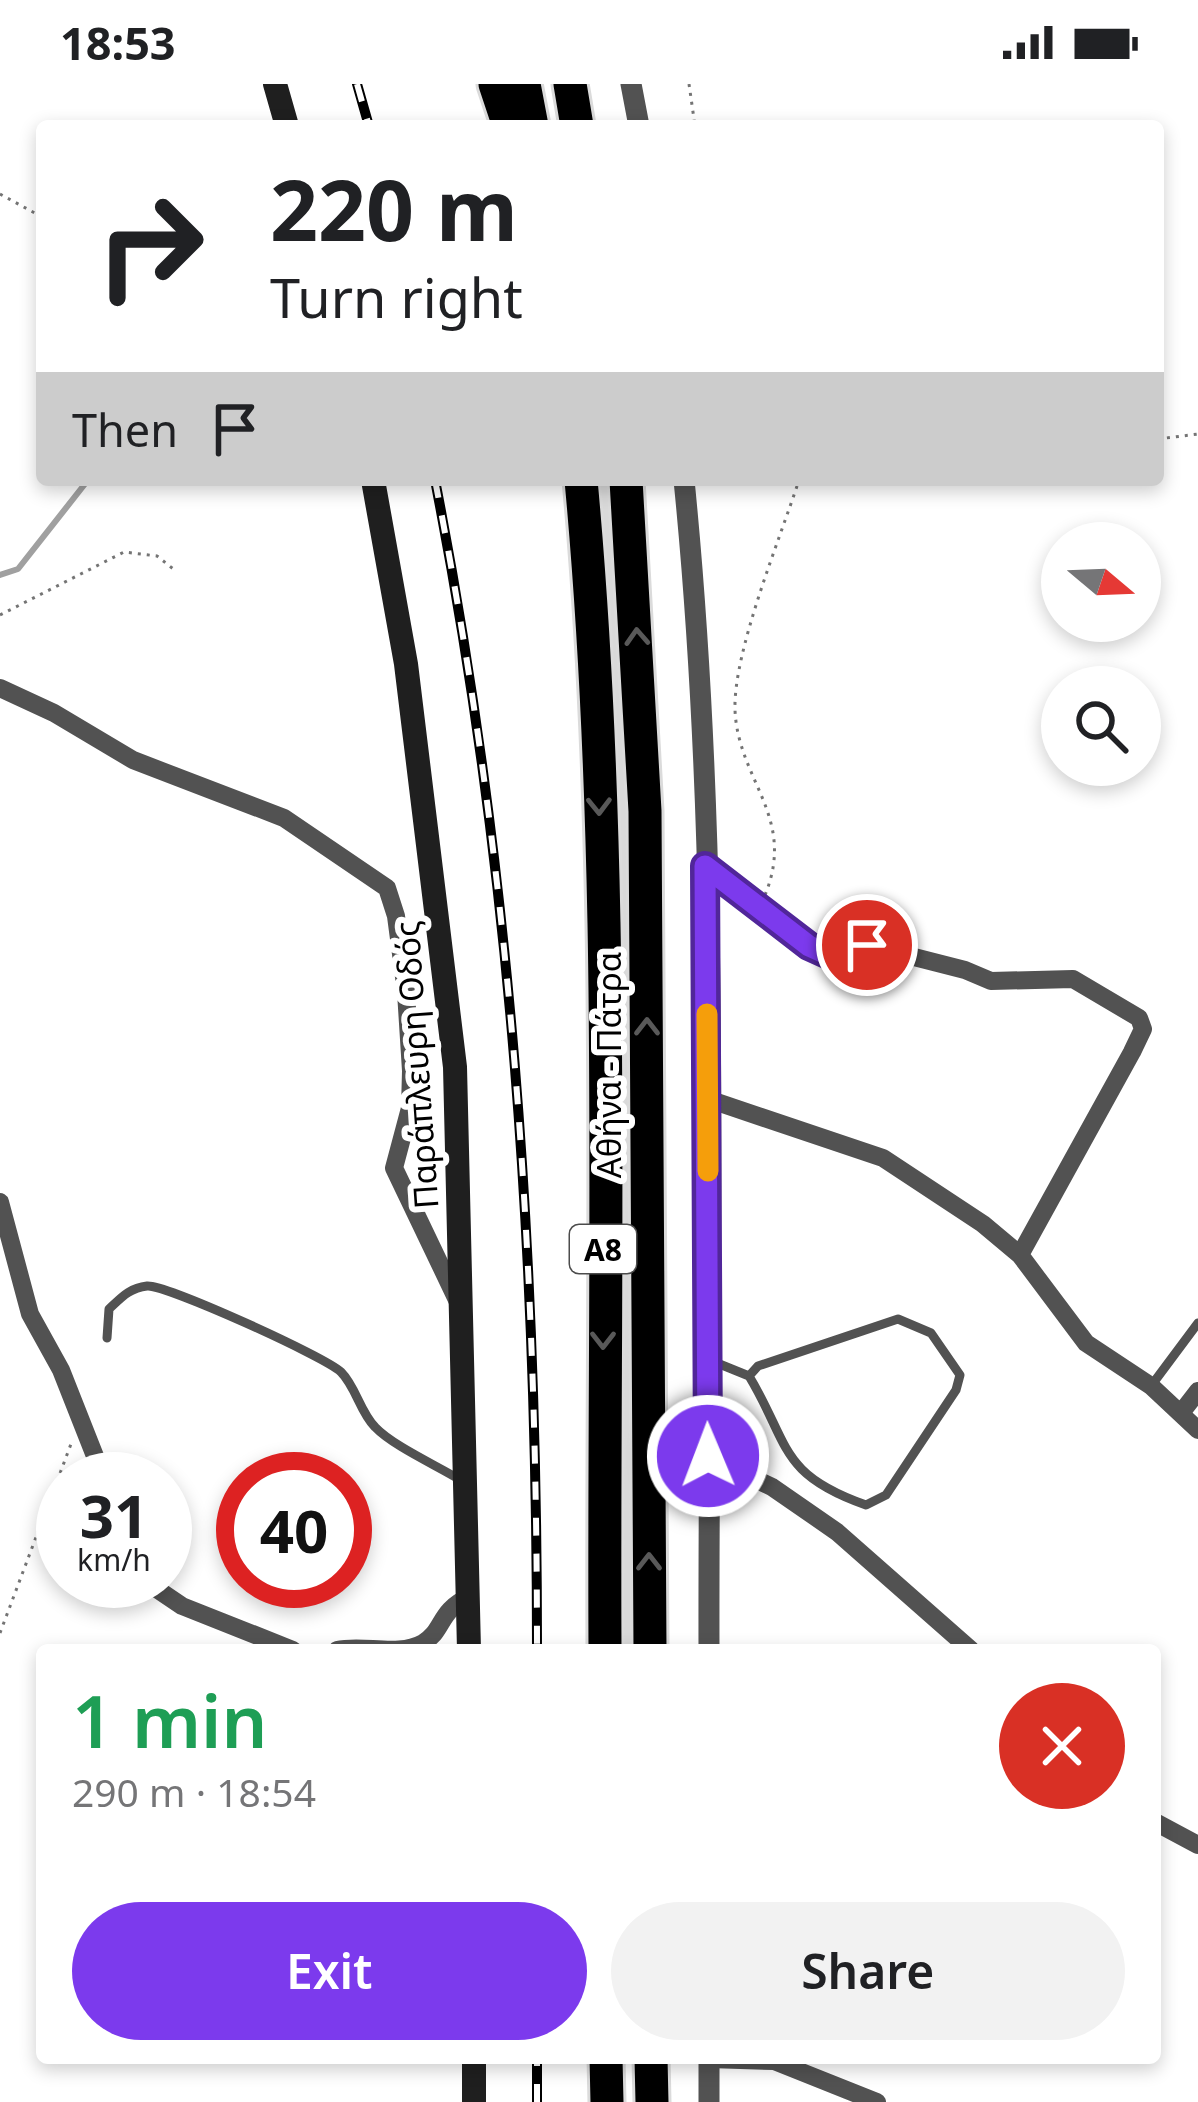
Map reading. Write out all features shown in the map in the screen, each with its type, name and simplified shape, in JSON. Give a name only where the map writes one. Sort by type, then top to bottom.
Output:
[{"type":"highway","points":[[495,84],[507,120]]},
{"type":"highway","points":[[524,84],[531,120]]},
{"type":"highway","points":[[570,84],[577,120]]},
{"type":"highway","name":"Αθήνα - Πάτρα","points":[[581,486],[601,887],[604,1644]]},
{"type":"highway","name":"Αθήνα - Πάτρα","points":[[626,486],[645,812],[650,1644]]},
{"type":"highway","points":[[607,2064],[607,2102]]},
{"type":"highway","points":[[652,2064],[652,2102]]},
{"type":"main road","points":[[275,84],[285,120]]},
{"type":"main road","name":"Παράπλευρη Οδός","points":[[374,486],[406,664],[451,1025],[464,1313],[470,1644]]},
{"type":"main road","points":[[474,2064],[474,2102]]},
{"type":"street","points":[[632,84],[638,120]]},
{"type":"street","points":[[684,486],[700,680],[705,866],[709,1644]]},
{"type":"street","points":[[0,688],[54,712],[134,760],[284,818],[388,888],[406,992],[410,1071],[410,1108],[394,1168],[464,1313]]},
{"type":"street","points":[[705,866],[771,921],[829,955],[867,945],[992,981],[1073,979],[1139,1018],[1143,1029],[1132,1052],[1021,1255]]},
{"type":"street","points":[[709,1099],[883,1158],[983,1224],[1021,1255],[1086,1343],[1151,1386],[1198,1430]]},
{"type":"street","points":[[0,1202],[30,1315],[93,1452]]},
{"type":"street","points":[[1180,1413],[1198,1391]]},
{"type":"street","points":[[708,1456],[772,1487],[837,1532],[964,1644]]},
{"type":"street","points":[[419,1644],[427,1641],[444,1613],[469,1597]]},
{"type":"street","points":[[187,1608],[277,1644]]},
{"type":"street","points":[[1161,1825],[1198,1845]]},
{"type":"street","points":[[709,2064],[709,2102]]},
{"type":"street","points":[[782,2064],[877,2102]]},
{"type":"lane","points":[[107,1338],[109,1310],[129,1290],[152,1285],[184,1295],[272,1339],[320,1356],[341,1372],[375,1427],[466,1484]]},
{"type":"lane","points":[[707,1359],[749,1376],[777,1438],[798,1468],[866,1505],[886,1496],[956,1390],[960,1376],[931,1333],[898,1318],[758,1366],[749,1376]]},
{"type":"lane","points":[[1151,1386],[1198,1323]]},
{"type":"path","points":[[689,84],[694,120]]},
{"type":"path","points":[[0,194],[36,214]]},
{"type":"path","points":[[1164,438],[1198,434]]},
{"type":"path","points":[[758,907],[774,867],[776,842],[740,735],[737,687],[797,486]]},
{"type":"path","points":[[0,615],[124,552],[157,556],[176,572]]},
{"type":"path","points":[[0,1634],[70,1448],[77,1411]]},
{"type":"shaded area","points":[[598,486],[609,486],[610,498],[627,811],[631,1644],[622,1644],[617,812]]},
{"type":"waterway","points":[[0,575],[18,569],[83,486]]},
{"type":"railway","points":[[357,84],[367,120]]},
{"type":"railway","points":[[436,486],[483,771],[514,1062],[532,1355],[537,1644]]},
{"type":"railway","points":[[537,2064],[537,2102]]},
{"type":"slow traffic","points":[[707,1014],[708,1171]]},
{"type":"route","points":[[708,1456],[705,866],[809,946],[829,955],[867,945]]}]
